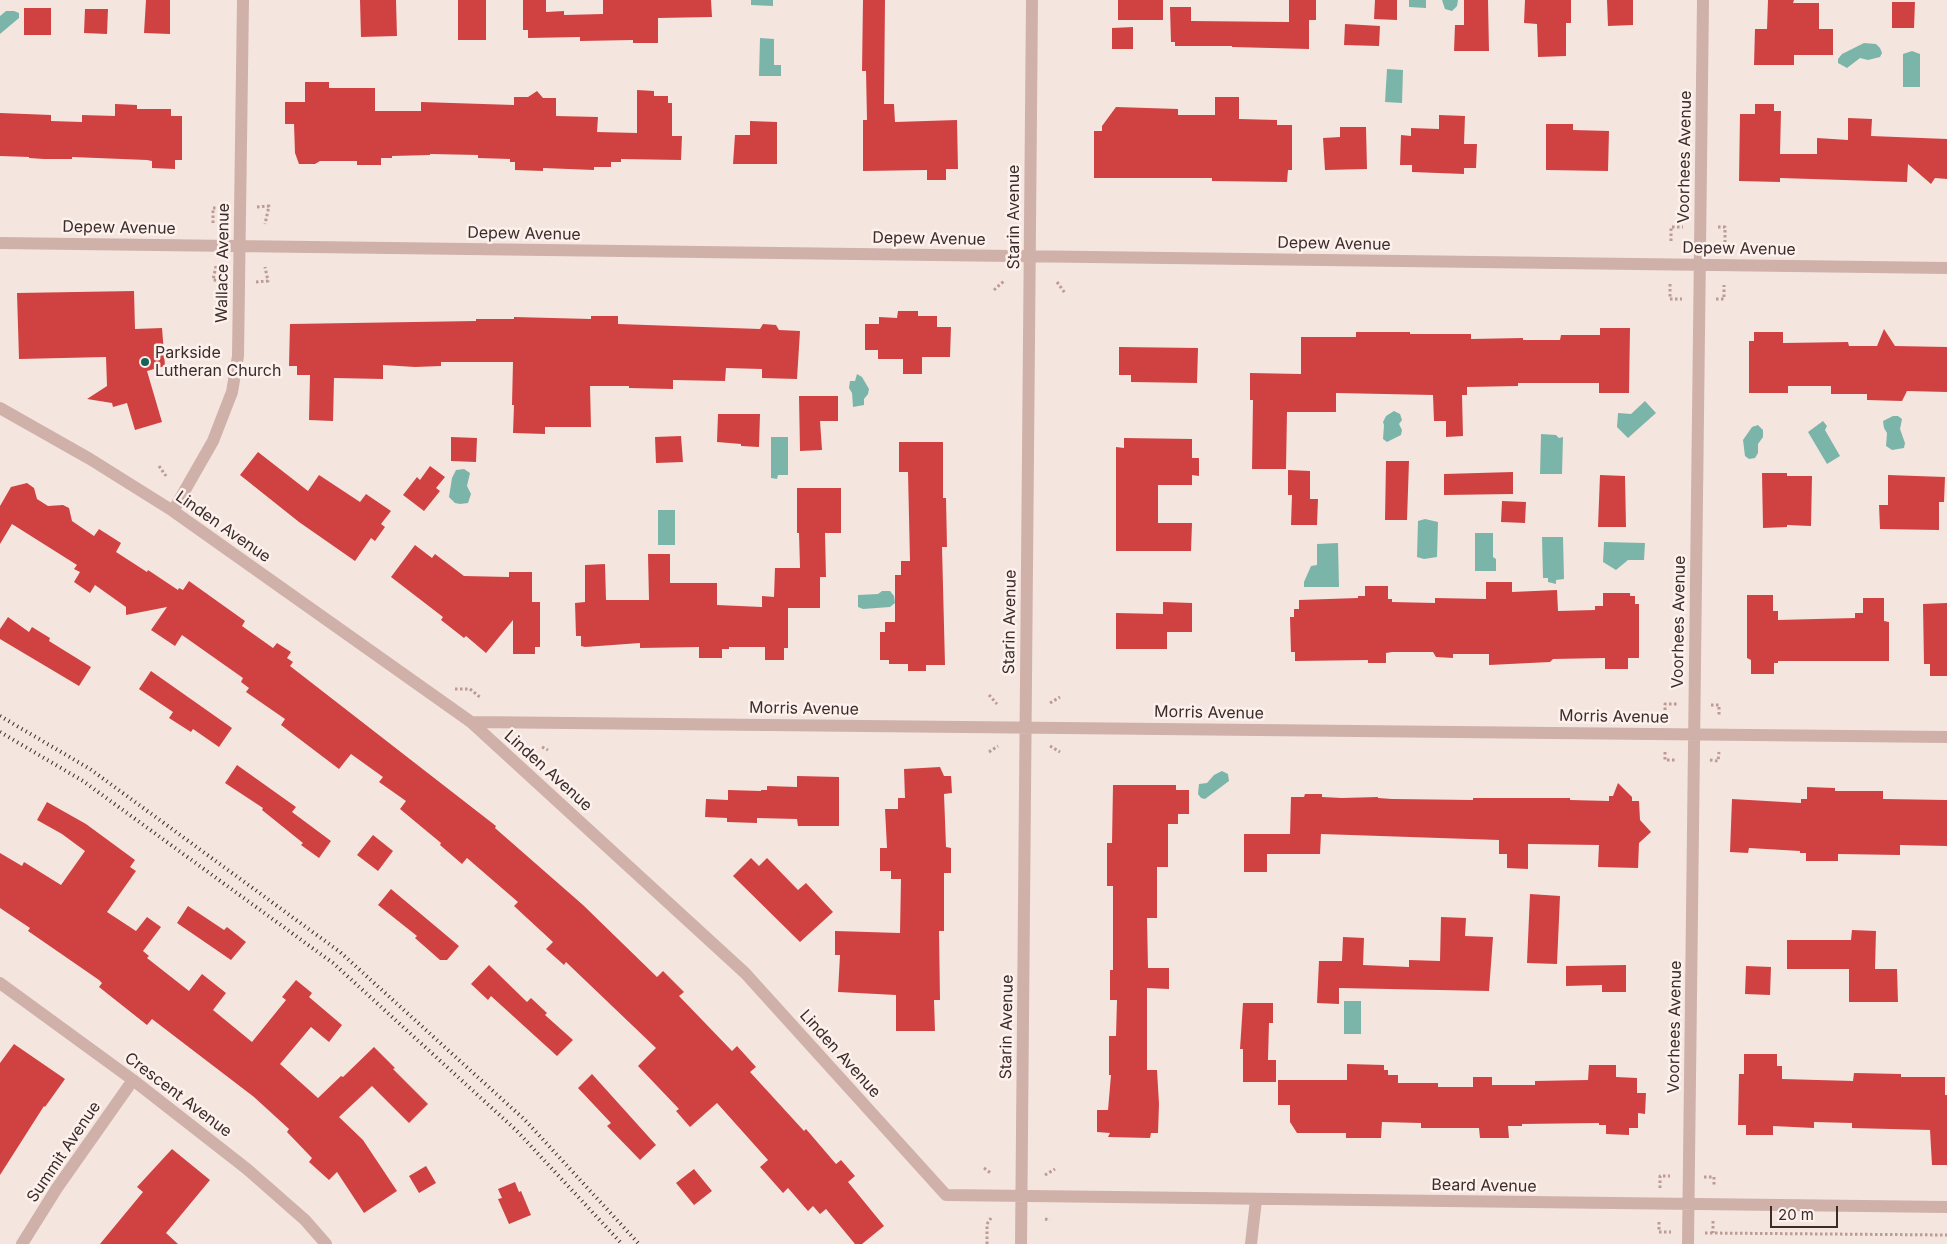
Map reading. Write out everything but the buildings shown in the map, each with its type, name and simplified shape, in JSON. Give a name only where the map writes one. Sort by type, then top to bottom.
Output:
[{"type":"street","name":"Wallace Avenue","points":[[173,511],[210,448],[232,392],[238,356],[243,0]]},
{"type":"street","name":"Starin Avenue","points":[[1021,1244],[1032,0]]},
{"type":"street","name":"Voorhees Avenue","points":[[1688,1244],[1703,0]]},
{"type":"street","name":"Depew Avenue","points":[[0,243],[1947,268]]},
{"type":"street","name":"Linden Avenue","points":[[0,408],[173,511],[471,722],[745,973],[946,1196],[1021,1197]]},
{"type":"street","name":"Morris Avenue","points":[[471,722],[1947,737]]},
{"type":"street","name":"Crescent Avenue","points":[[0,983],[133,1080],[247,1169],[305,1220],[326,1244]]},
{"type":"street","name":"Summit Avenue","points":[[22,1244],[57,1188],[133,1080]]},
{"type":"street","name":"Beard Avenue","points":[[1021,1197],[1947,1207]]},
{"type":"street","points":[[1251,1244],[1256,1200]]},
{"type":"path","points":[[257,207],[269,206],[265,224]]},
{"type":"path","points":[[213,223],[213,208],[225,208]]},
{"type":"path","points":[[1671,241],[1671,227],[1683,227]]},
{"type":"path","points":[[1724,227],[1724,242]]},
{"type":"path","points":[[216,266],[213,280],[224,281]]},
{"type":"path","points":[[256,282],[268,281],[265,267]]},
{"type":"path","points":[[994,290],[1004,281]]},
{"type":"path","points":[[1057,282],[1066,293]]},
{"type":"path","points":[[1670,284],[1670,300],[1682,300]]},
{"type":"path","points":[[1724,286],[1724,300]]},
{"type":"path","points":[[159,466],[166,476]]},
{"type":"path","points":[[452,689],[470,689],[481,698]]},
{"type":"path","points":[[989,695],[997,704]]},
{"type":"path","points":[[1050,703],[1060,697]]},
{"type":"path","points":[[1665,715],[1665,704],[1677,704]]},
{"type":"path","points":[[1719,704],[1719,716]]},
{"type":"path","points":[[988,752],[998,746]]},
{"type":"path","points":[[1050,746],[1060,752]]},
{"type":"path","points":[[542,747],[548,750]]},
{"type":"path","points":[[1664,749],[1664,760],[1676,760]]},
{"type":"path","points":[[1718,760],[1719,749]]},
{"type":"path","points":[[984,1168],[992,1174]]},
{"type":"path","points":[[1045,1175],[1055,1169]]},
{"type":"path","points":[[1660,1189],[1660,1176],[1670,1176]]},
{"type":"path","points":[[1714,1177],[1714,1189]]},
{"type":"path","points":[[987,1244],[987,1224],[991,1218]]},
{"type":"path","points":[[1046,1219],[1050,1220]]},
{"type":"path","points":[[1714,1221],[1714,1232],[1947,1236]]},
{"type":"path","points":[[1659,1222],[1659,1232],[1671,1232]]},
{"type":"water","points":[[751,0],[773,0],[773,6],[751,5]]},
{"type":"water","points":[[1409,0],[1426,0],[1426,8],[1409,7]]},
{"type":"water","points":[[1442,0],[1458,0],[1457,6],[1452,11],[1445,9]]},
{"type":"water","points":[[6,11],[19,13],[19,18],[0,34],[0,16]]},
{"type":"water","points":[[760,38],[774,39],[774,65],[781,65],[781,76],[759,76]]},
{"type":"water","points":[[1864,43],[1876,44],[1882,53],[1880,57],[1868,60],[1860,58],[1847,68],[1838,63],[1838,59],[1842,54]]},
{"type":"water","points":[[1912,51],[1920,54],[1920,87],[1903,87],[1903,54]]},
{"type":"water","points":[[1387,69],[1403,70],[1402,103],[1385,102]]},
{"type":"water","points":[[857,374],[862,377],[869,389],[864,399],[864,405],[853,407],[852,393],[849,388],[850,381],[855,381]]},
{"type":"water","points":[[1645,401],[1656,413],[1628,438],[1617,427],[1618,413],[1631,414]]},
{"type":"water","points":[[1394,411],[1400,414],[1402,420],[1399,424],[1402,430],[1401,435],[1387,442],[1383,439],[1383,422],[1386,416]]},
{"type":"water","points":[[1893,416],[1898,416],[1902,419],[1900,429],[1905,443],[1904,448],[1892,450],[1886,446],[1887,433],[1883,421]]},
{"type":"water","points":[[1823,421],[1827,426],[1825,430],[1840,456],[1827,464],[1808,432]]},
{"type":"water","points":[[1758,425],[1763,430],[1763,437],[1758,444],[1758,453],[1755,458],[1749,459],[1745,456],[1743,440],[1752,427]]},
{"type":"water","points":[[1541,434],[1556,435],[1559,438],[1563,437],[1562,474],[1540,474]]},
{"type":"water","points":[[771,437],[788,437],[788,475],[778,475],[777,479],[771,478]]},
{"type":"water","points":[[464,469],[470,473],[467,486],[471,494],[468,503],[460,504],[455,503],[449,497],[452,478],[456,470]]},
{"type":"water","points":[[658,510],[675,510],[675,545],[658,545]]},
{"type":"water","points":[[1425,519],[1438,522],[1437,557],[1424,559],[1417,557],[1418,521]]},
{"type":"water","points":[[1475,533],[1493,533],[1493,557],[1496,559],[1496,571],[1475,571]]},
{"type":"water","points":[[1542,537],[1563,537],[1564,579],[1556,580],[1556,584],[1548,582],[1548,578],[1543,578]]},
{"type":"water","points":[[1604,542],[1645,543],[1644,560],[1628,560],[1616,570],[1603,562]]},
{"type":"water","points":[[1338,543],[1339,587],[1304,587],[1304,582],[1311,566],[1317,565],[1317,544]]},
{"type":"water","points":[[882,591],[890,591],[894,596],[895,603],[890,607],[863,609],[858,607],[858,595],[878,594]]},
{"type":"water","points":[[1222,771],[1228,774],[1229,781],[1205,799],[1201,798],[1198,794],[1199,784],[1207,783],[1214,775]]},
{"type":"water","points":[[1344,1001],[1361,1001],[1361,1034],[1344,1034]]},
{"type":"railway","points":[[0,716],[90,769],[340,952],[525,1120],[639,1244]]},
{"type":"railway","points":[[0,732],[83,781],[333,963],[516,1130],[622,1244]]},
{"type":"place","name":"Parkside Lutheran Church","points":[[145,362]]}]
